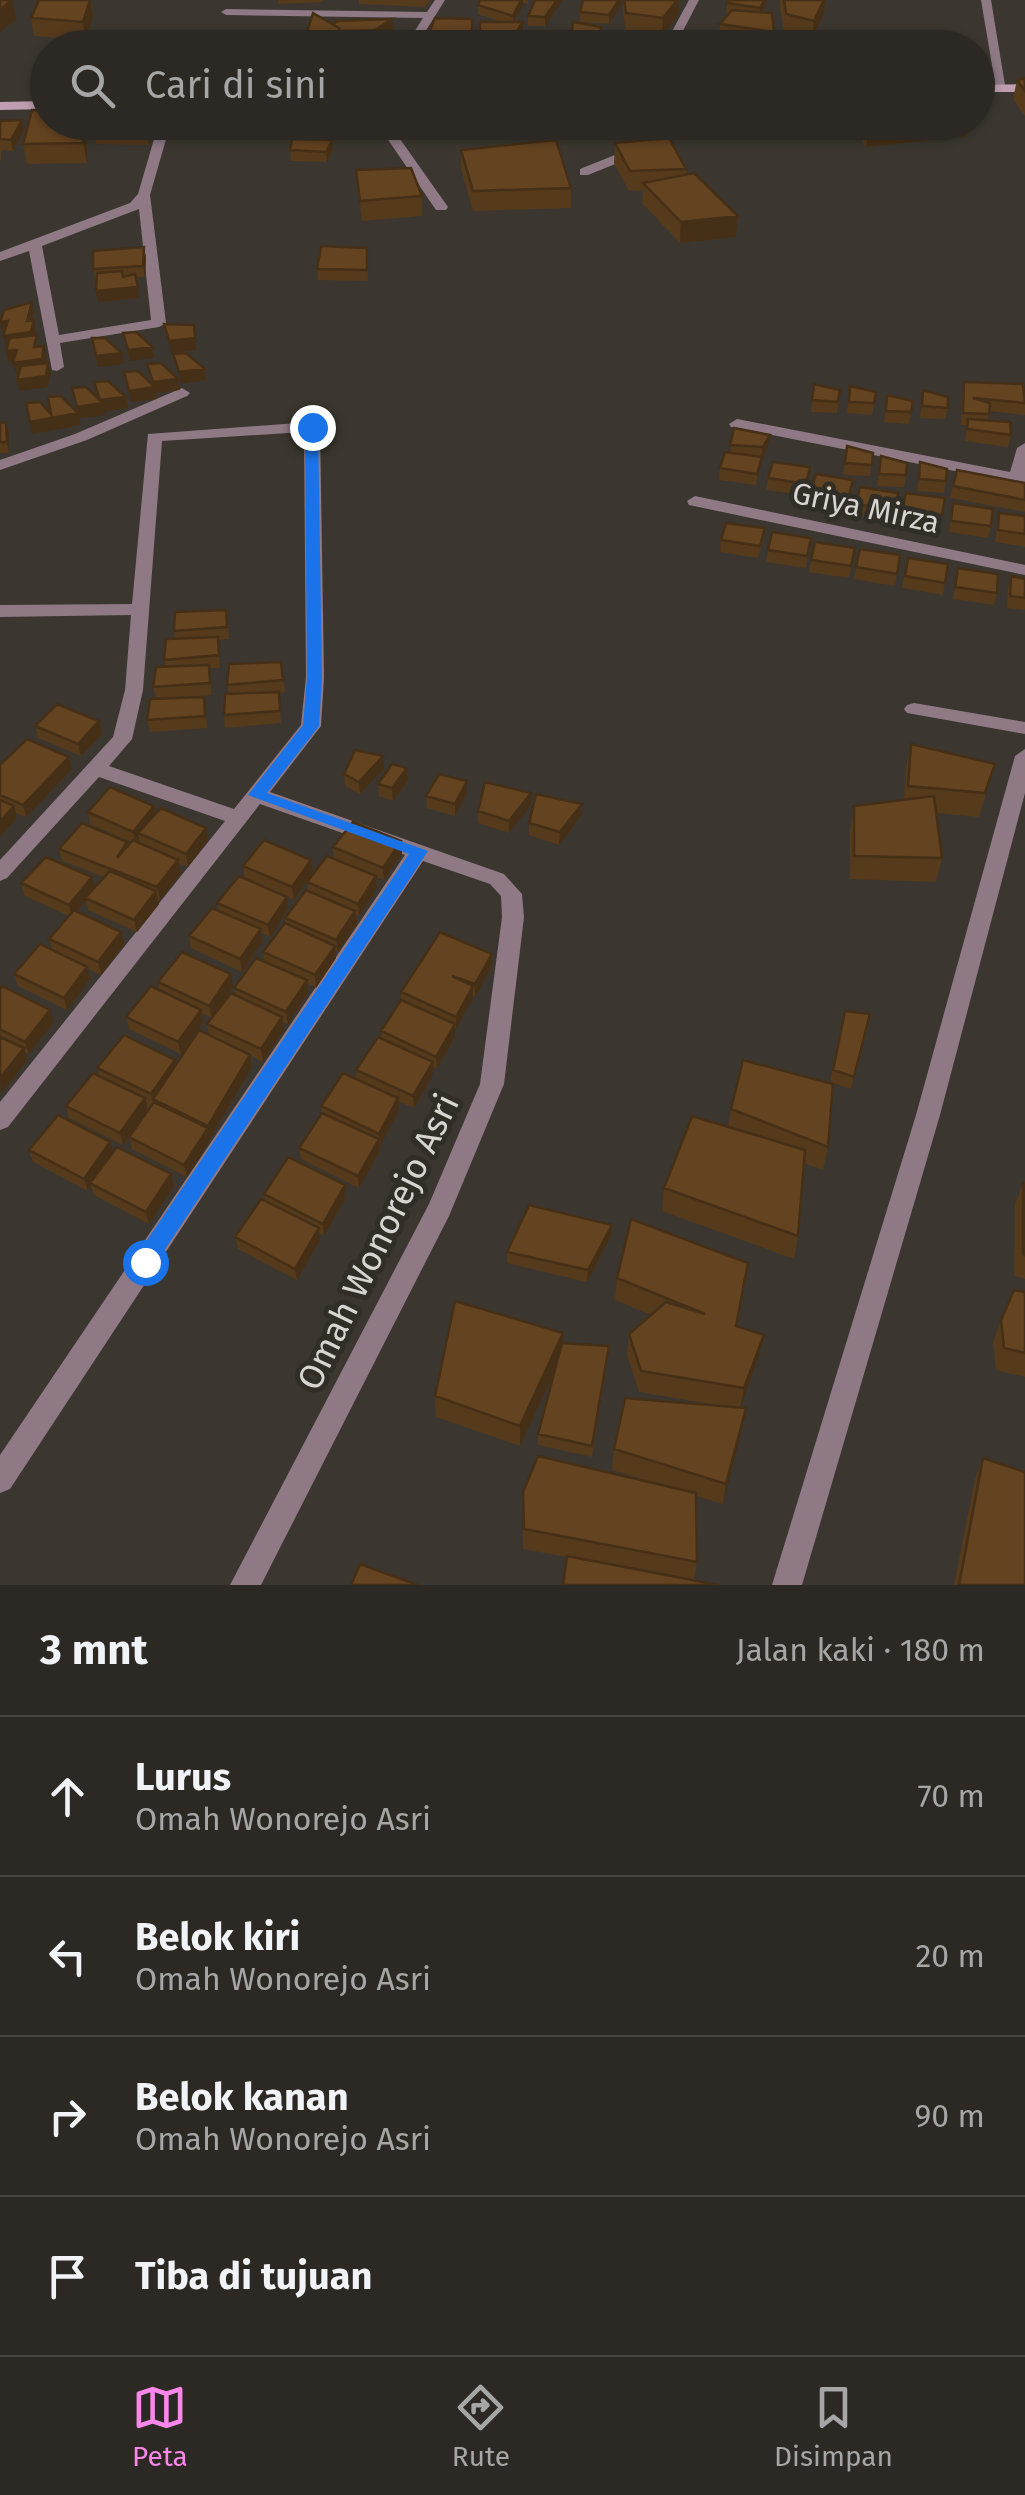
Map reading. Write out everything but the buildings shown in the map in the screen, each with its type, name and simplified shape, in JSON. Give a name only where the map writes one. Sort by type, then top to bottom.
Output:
[{"type":"street","points":[[419,30],[440,0]]},
{"type":"street","points":[[678,30],[694,0]]},
{"type":"street","points":[[986,0],[991,30]]},
{"type":"street","points":[[226,12],[427,16]]},
{"type":"street","points":[[995,50],[1002,88]]},
{"type":"street","points":[[995,89],[1025,88]]},
{"type":"street","points":[[0,106],[30,105]]},
{"type":"street","points":[[52,340],[159,323],[144,195],[160,140]]},
{"type":"street","points":[[394,140],[441,207]]},
{"type":"street","points":[[584,172],[641,150],[642,140]]},
{"type":"street","points":[[0,257],[135,206],[144,195]]},
{"type":"street","points":[[34,244],[58,367]]},
{"type":"street","points":[[0,465],[82,437],[182,392]]},
{"type":"street","name":"Griya Mirza","points":[[737,424],[1020,479],[1025,448]]},
{"type":"street","points":[[0,873],[122,740],[142,609],[154,438],[312,427],[315,677],[311,726],[0,1120]]},
{"type":"street","name":"Griya Mirza","points":[[696,501],[1025,570]]},
{"type":"street","points":[[0,612],[142,609]]},
{"type":"street","points":[[914,709],[1025,728]]},
{"type":"street","points":[[788,1585],[922,1134],[1025,756]]},
{"type":"street","points":[[96,769],[238,818]]},
{"type":"street","name":"Omah Wonorejo Asri","points":[[245,1585],[440,1208],[492,1084],[506,1001],[513,917],[511,894],[497,879],[256,795]]},
{"type":"street","points":[[0,1479],[419,851]]},
{"type":"route","points":[[145,1262],[419,851],[256,795],[311,726],[315,677],[312,427]]}]
